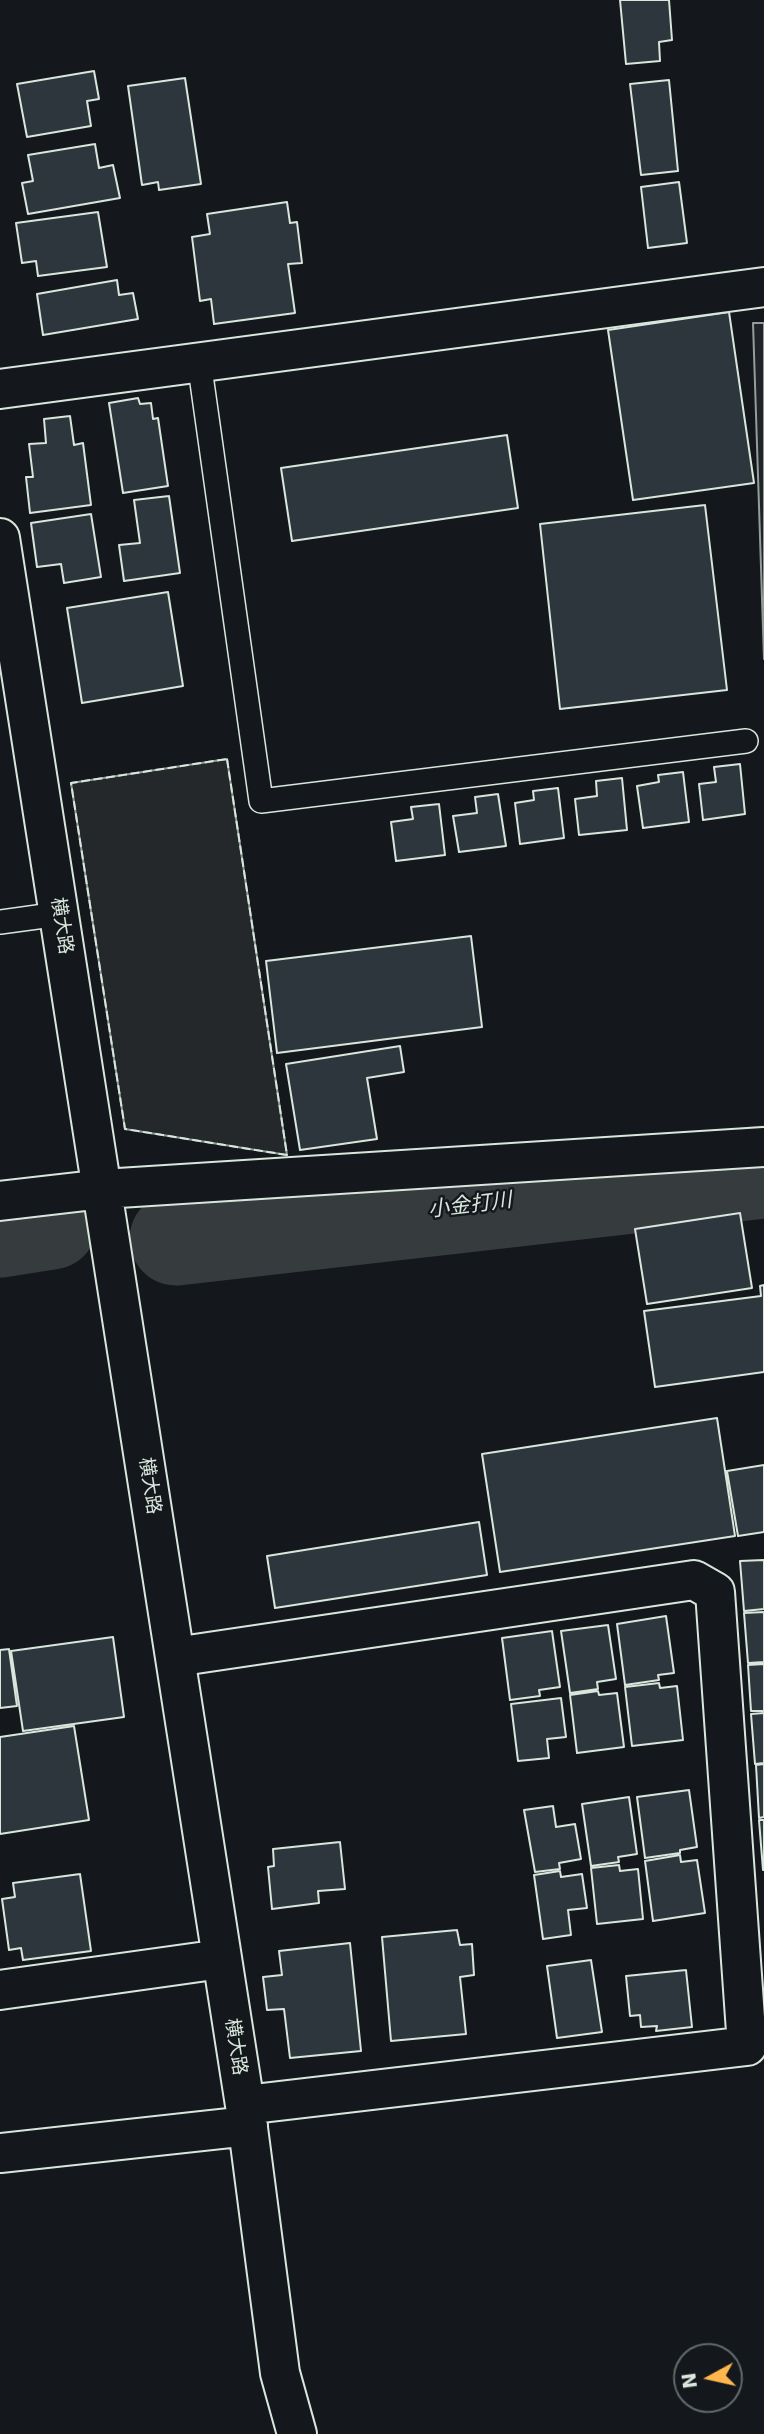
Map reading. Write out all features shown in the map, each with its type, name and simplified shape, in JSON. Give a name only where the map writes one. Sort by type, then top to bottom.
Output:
[{"type":"street","points":[[0,389],[764,287]]},
{"type":"street","name":"横大路","points":[[0,538],[246,2116],[280,2373],[297,2434]]},
{"type":"street","points":[[0,1201],[103,1189],[764,1147]]},
{"type":"street","points":[[0,2153],[756,2045],[715,1592],[694,1580],[175,1657]]},
{"type":"street","points":[[0,1990],[221,1959]]},
{"type":"lane","points":[[200,361],[261,801],[746,741]]},
{"type":"lane","points":[[0,922],[59,914]]},
{"type":"shaded area","points":[[753,323],[764,323],[764,659]]},
{"type":"shaded area","points":[[227,759],[287,1155],[125,1129],[71,783]]},
{"type":"building","points":[[620,0],[669,0],[672,40],[659,42],[660,61],[626,64]]},
{"type":"building","points":[[94,71],[99,99],[87,101],[91,126],[27,137],[17,84]]},
{"type":"building","points":[[185,78],[201,184],[159,190],[158,182],[142,185],[128,86]]},
{"type":"building","points":[[669,80],[678,171],[641,175],[630,84]]},
{"type":"building","points":[[95,144],[99,168],[113,165],[120,198],[28,214],[22,183],[33,181],[28,155]]},
{"type":"building","points":[[679,182],[687,243],[648,248],[641,187]]},
{"type":"building","points":[[287,202],[290,223],[297,222],[302,263],[288,264],[295,313],[214,324],[211,299],[200,301],[192,237],[210,234],[207,214]]},
{"type":"building","points":[[98,212],[107,267],[38,276],[36,261],[22,263],[16,223]]},
{"type":"building","points":[[117,280],[119,295],[133,293],[138,319],[43,335],[37,294]]},
{"type":"building","points":[[729,312],[754,483],[633,500],[608,330]]},
{"type":"building","points":[[138,398],[140,404],[151,403],[153,419],[158,418],[168,486],[123,493],[109,403]]},
{"type":"building","points":[[70,416],[74,445],[83,443],[91,505],[30,513],[26,477],[33,477],[29,444],[46,443],[44,419]]},
{"type":"building","points":[[507,435],[518,508],[292,541],[281,468]]},
{"type":"building","points":[[169,496],[180,573],[124,581],[119,545],[140,543],[134,500]]},
{"type":"building","points":[[705,505],[727,690],[560,709],[540,524]]},
{"type":"building","points":[[91,514],[101,577],[64,583],[61,564],[37,567],[31,523]]},
{"type":"building","points":[[168,592],[183,686],[82,703],[67,608]]},
{"type":"building","points":[[740,764],[745,814],[703,820],[699,784],[716,782],[714,767]]},
{"type":"building","points":[[683,772],[689,822],[643,828],[637,786],[659,782],[658,775]]},
{"type":"building","points":[[622,778],[627,830],[579,835],[575,799],[597,796],[596,781]]},
{"type":"building","points":[[558,788],[564,838],[520,844],[515,803],[534,800],[533,791]]},
{"type":"building","points":[[498,794],[506,846],[459,852],[453,816],[477,813],[475,797]]},
{"type":"building","points":[[439,804],[445,855],[396,861],[391,822],[413,819],[411,807]]},
{"type":"building","points":[[471,936],[482,1027],[277,1053],[266,961]]},
{"type":"building","points":[[400,1046],[404,1072],[367,1078],[377,1139],[300,1150],[286,1064]]},
{"type":"building","points":[[740,1213],[752,1288],[647,1304],[635,1229]]},
{"type":"building","points":[[764,1285],[764,1372],[655,1387],[644,1311],[761,1296],[760,1286]]},
{"type":"building","points":[[717,1418],[735,1536],[500,1572],[482,1454]]},
{"type":"building","points":[[764,1465],[764,1532],[738,1536],[727,1471]]},
{"type":"building","points":[[479,1522],[487,1575],[275,1608],[267,1556]]},
{"type":"building","points":[[764,1560],[764,1609],[744,1611],[740,1561]]},
{"type":"building","points":[[764,1612],[764,1662],[748,1663],[744,1613]]},
{"type":"building","points":[[666,1616],[674,1673],[658,1675],[659,1680],[625,1685],[617,1624]]},
{"type":"building","points":[[608,1625],[616,1679],[597,1682],[598,1689],[570,1693],[561,1631]]},
{"type":"building","points":[[552,1631],[560,1687],[539,1690],[540,1696],[510,1700],[502,1638]]},
{"type":"building","points":[[113,1637],[124,1717],[23,1731],[11,1651]]},
{"type":"building","points":[[9,1649],[17,1706],[0,1708],[0,1650]]},
{"type":"building","points":[[764,1664],[764,1711],[751,1711],[748,1665]]},
{"type":"building","points":[[659,1683],[660,1688],[677,1686],[683,1740],[632,1746],[625,1687]]},
{"type":"building","points":[[598,1691],[599,1695],[617,1693],[624,1747],[577,1753],[570,1695]]},
{"type":"building","points":[[561,1698],[566,1737],[547,1739],[549,1758],[518,1761],[511,1704]]},
{"type":"building","points":[[764,1713],[764,1763],[755,1764],[751,1714]]},
{"type":"building","points":[[74,1726],[89,1820],[0,1834],[0,1737]]},
{"type":"building","points":[[764,1764],[764,1817],[759,1818],[756,1765]]},
{"type":"building","points":[[689,1790],[697,1847],[680,1850],[680,1853],[645,1858],[637,1797]]},
{"type":"building","points":[[629,1797],[637,1854],[618,1857],[619,1862],[591,1866],[582,1804]]},
{"type":"building","points":[[553,1806],[556,1827],[575,1824],[581,1859],[559,1863],[560,1869],[535,1872],[524,1810]]},
{"type":"building","points":[[759,1820],[764,1820],[764,1870],[763,1870]]},
{"type":"building","points":[[340,1842],[345,1889],[318,1891],[319,1903],[272,1909],[268,1867],[274,1866],[273,1849]]},
{"type":"building","points":[[680,1855],[681,1862],[697,1860],[705,1913],[653,1921],[645,1861]]},
{"type":"building","points":[[619,1865],[620,1871],[638,1869],[643,1919],[597,1924],[591,1868]]},
{"type":"building","points":[[560,1871],[561,1877],[582,1874],[587,1908],[568,1910],[571,1935],[543,1939],[534,1875]]},
{"type":"building","points":[[80,1874],[91,1951],[23,1960],[21,1948],[9,1950],[2,1899],[15,1897],[13,1883]]},
{"type":"building","points":[[457,1930],[460,1945],[472,1944],[474,1975],[460,1977],[466,2034],[391,2041],[382,1937]]},
{"type":"building","points":[[350,1943],[361,2051],[290,2058],[284,2009],[267,2010],[263,1977],[282,1975],[279,1951]]},
{"type":"building","points":[[591,1960],[602,2032],[557,2038],[547,1966]]},
{"type":"building","points":[[686,1970],[692,2027],[656,2031],[657,2026],[641,2027],[640,2015],[630,2016],[626,1976]]},
{"type":"waterway","name":"小金打川","points":[[176,1239],[764,1172]]},
{"type":"waterway","name":"小金打川","points":[[0,1231],[51,1223]]},
{"type":"fence","points":[[227,759],[287,1155],[125,1129],[71,783],[227,759]]}]
